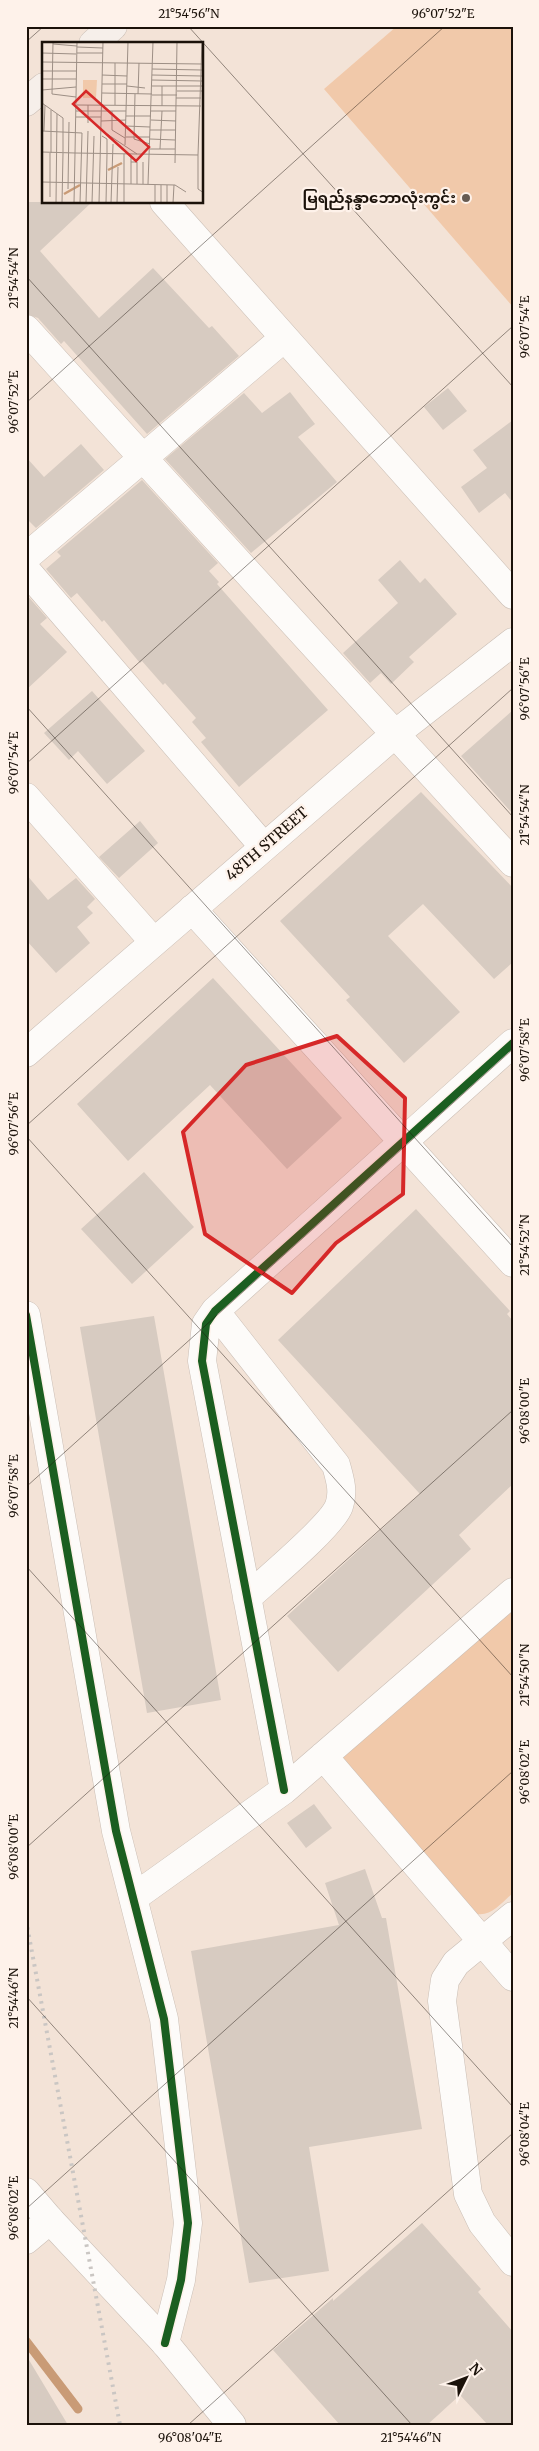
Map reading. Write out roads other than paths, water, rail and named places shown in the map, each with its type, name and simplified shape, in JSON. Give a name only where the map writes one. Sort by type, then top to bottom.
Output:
[{"type":"main road","points":[[95,42],[113,26]]},
{"type":"main road","points":[[26,102],[42,89]]},
{"type":"street","points":[[166,204],[513,595]]},
{"type":"street","points":[[26,329],[513,863]]},
{"type":"street","points":[[26,558],[284,338]]},
{"type":"street","points":[[26,570],[264,847]]},
{"type":"street","name":"48TH STREET","points":[[26,1053],[395,734],[513,642]]},
{"type":"street","points":[[26,797],[154,942]]},
{"type":"street","points":[[192,909],[402,1143],[513,1262]]},
{"type":"street","points":[[284,1790],[202,1361],[206,1324],[215,1312],[513,1043]]},
{"type":"street","points":[[215,1312],[336,1465],[341,1486],[339,1507],[327,1523],[247,1598]]},
{"type":"street","points":[[26,1315],[104,1774],[116,1830],[164,2019],[188,2223],[181,2280],[165,2343]]},
{"type":"street","points":[[133,1898],[284,1790],[513,1592]]},
{"type":"street","points":[[323,1756],[513,1977]]},
{"type":"street","points":[[513,1916],[456,1963],[445,1980],[442,2001],[468,2194],[482,2223],[513,2262]]},
{"type":"street","points":[[26,2192],[165,2343],[232,2425]]},
{"type":"street","points":[[26,2240],[50,2220]]},
{"type":"waterway","points":[[26,2341],[78,2409]]},
{"type":"railway","points":[[26,1920],[120,2425]]},
{"type":"place","name":"မြရည်နန္ဒာဘောလုံးကွင်း","points":[[466,198]]}]
